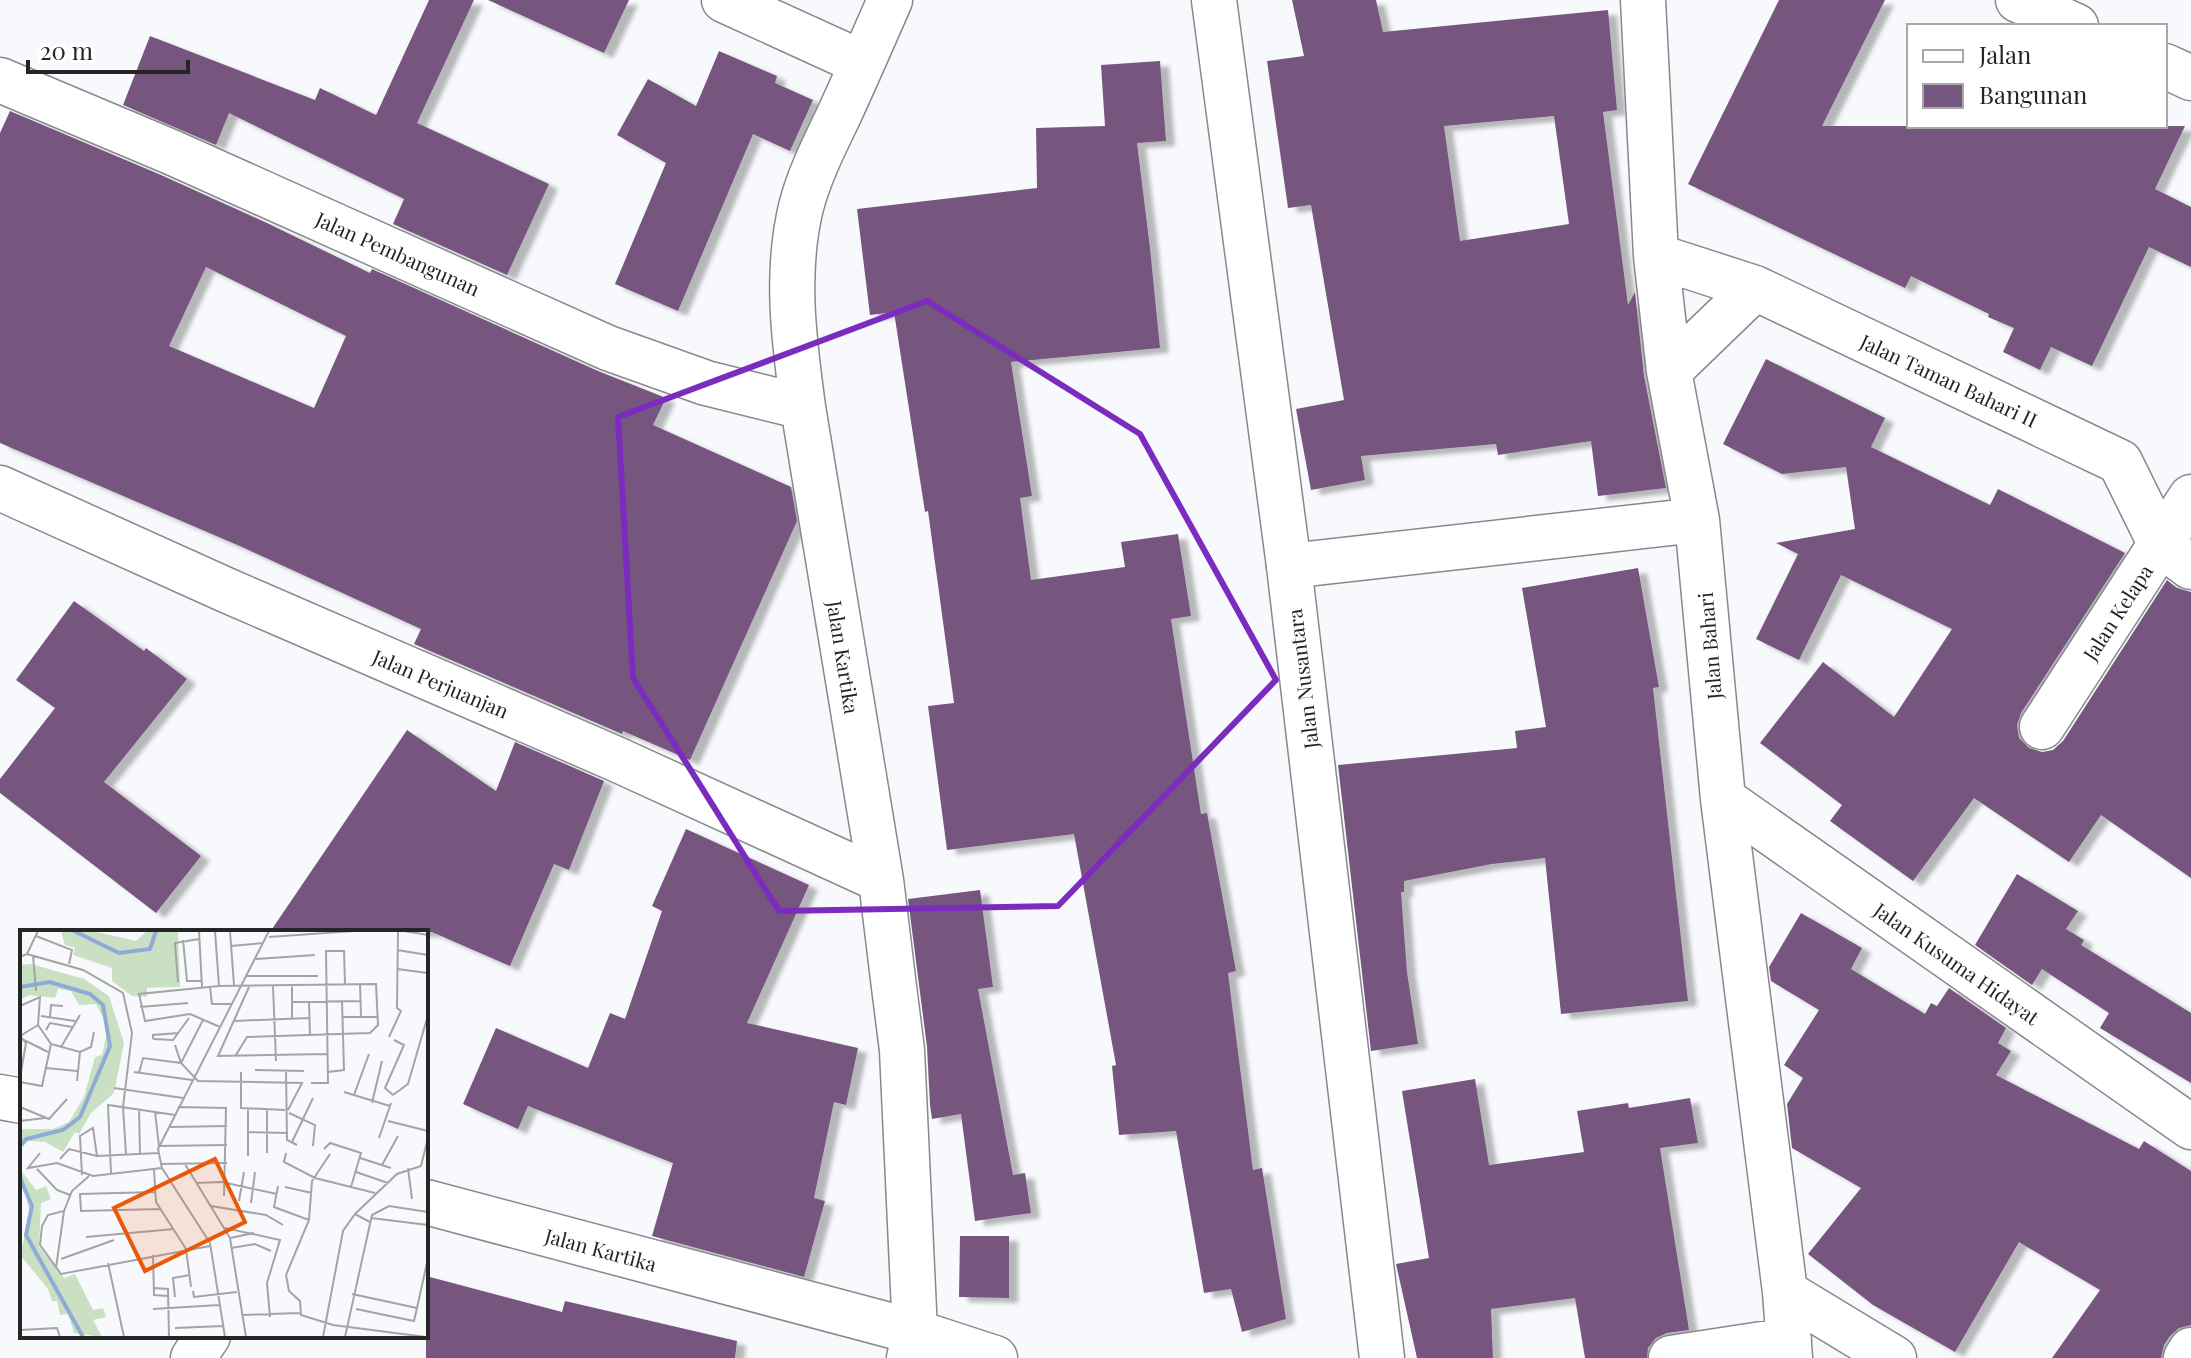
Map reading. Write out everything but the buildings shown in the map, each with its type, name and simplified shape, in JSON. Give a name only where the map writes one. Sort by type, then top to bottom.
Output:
[{"type":"street","points":[[724,0],[862,63]]},
{"type":"street","name":"Jalan Kartika","points":[[890,0],[816,164],[801,206],[793,251],[792,290],[794,339],[803,407],[881,880],[902,1050],[912,1345]]},
{"type":"street","name":"Jalan Nusantara","points":[[1214,0],[1289,566],[1382,1358]]},
{"type":"street","name":"Jalan Bahari","points":[[1643,0],[1656,256],[1669,371],[1697,520],[1723,799],[1790,1349]]},
{"type":"street","points":[[2018,0],[2072,24]]},
{"type":"street","points":[[2167,67],[2191,78]]},
{"type":"street","name":"Jalan Pembangunan","points":[[0,80],[171,152],[608,348],[706,383],[803,407]]},
{"type":"street","name":"Jalan Taman Bahari II","points":[[1656,256],[1755,288],[2120,462],[2176,556]]},
{"type":"street","points":[[1669,371],[1755,288]]},
{"type":"street","name":"Jalan Perjuanjan","points":[[0,488],[241,597],[616,759],[881,880]]},
{"type":"street","name":"Jalan Kelapa","points":[[2042,727],[2176,556],[2191,497]]},
{"type":"street","points":[[1289,566],[1697,520]]},
{"type":"street","name":"Jalan Kusuma Hidayat","points":[[1723,799],[2191,1127]]},
{"type":"street","points":[[0,1097],[20,1101]]},
{"type":"street","name":"Jalan Kartika","points":[[428,1203],[912,1345],[995,1358]]},
{"type":"street","points":[[1785,1292],[1894,1358]]},
{"type":"street","points":[[193,1358],[207,1338]]},
{"type":"street","points":[[1671,1358],[1790,1349]]},
{"type":"street","points":[[2186,1358],[2191,1350]]},
{"type":"highlighted area","points":[[927,301],[1140,434],[1276,680],[1058,906],[779,911],[633,678],[618,417]]}]
